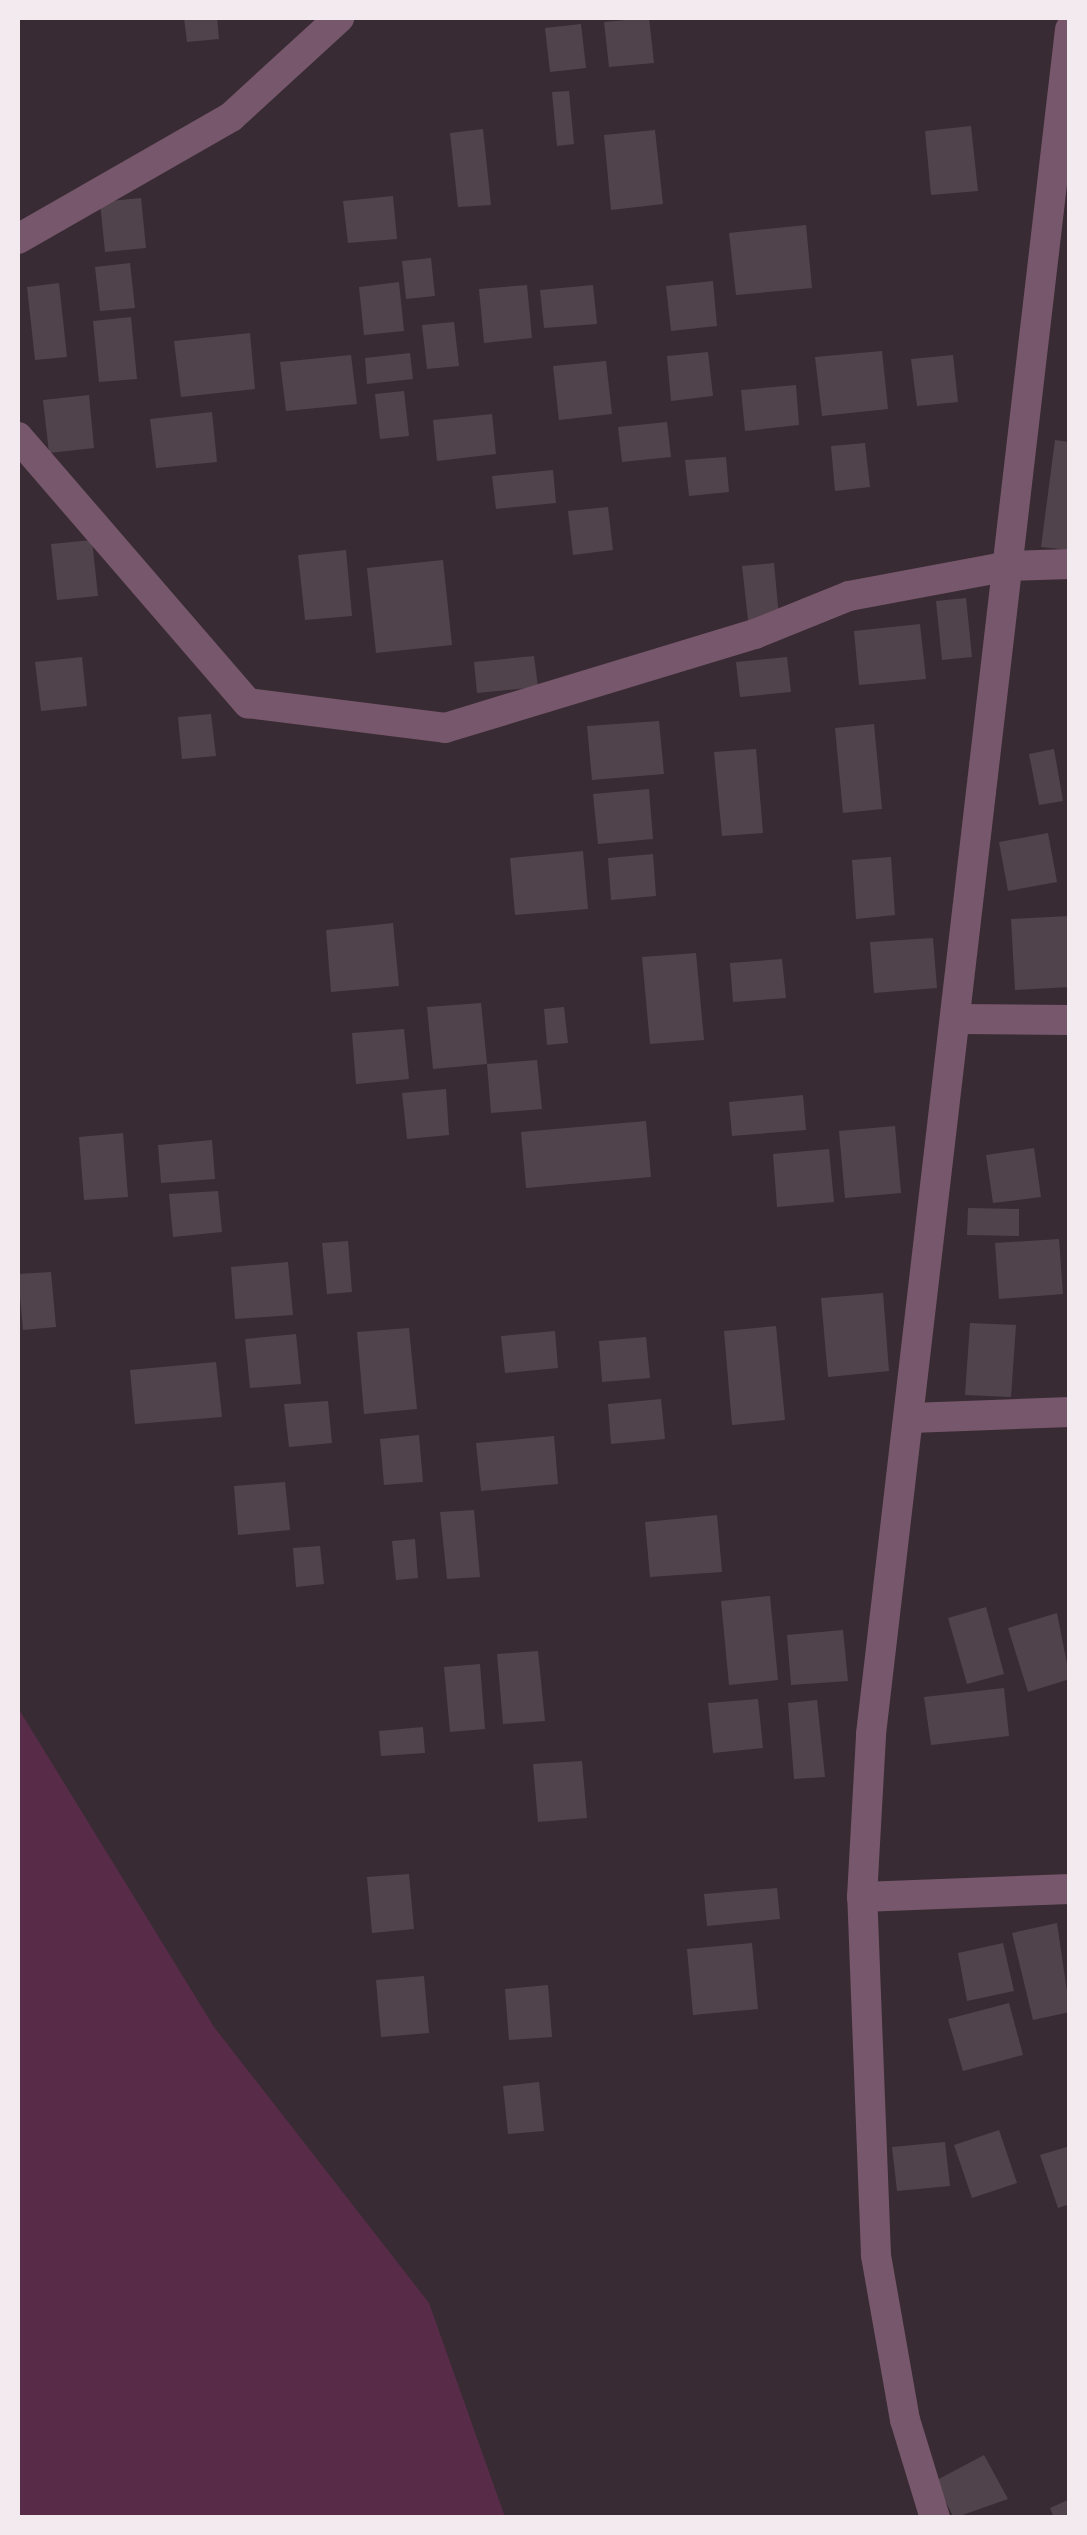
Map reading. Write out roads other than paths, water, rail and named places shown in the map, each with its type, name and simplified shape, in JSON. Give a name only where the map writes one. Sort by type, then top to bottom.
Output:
[{"type":"street","points":[[18,239],[231,117],[340,18]]},
{"type":"street","points":[[935,2518],[905,2420],[876,2255],[862,1897],[871,1734],[961,1019],[1008,566],[1061,199],[1070,30]]},
{"type":"street","points":[[18,436],[248,702],[445,728],[754,634],[849,596],[1008,566],[1070,564]]},
{"type":"street","points":[[961,1019],[1070,1020]]},
{"type":"street","points":[[912,1418],[1070,1412]]},
{"type":"street","points":[[862,1897],[1070,1889]]}]
